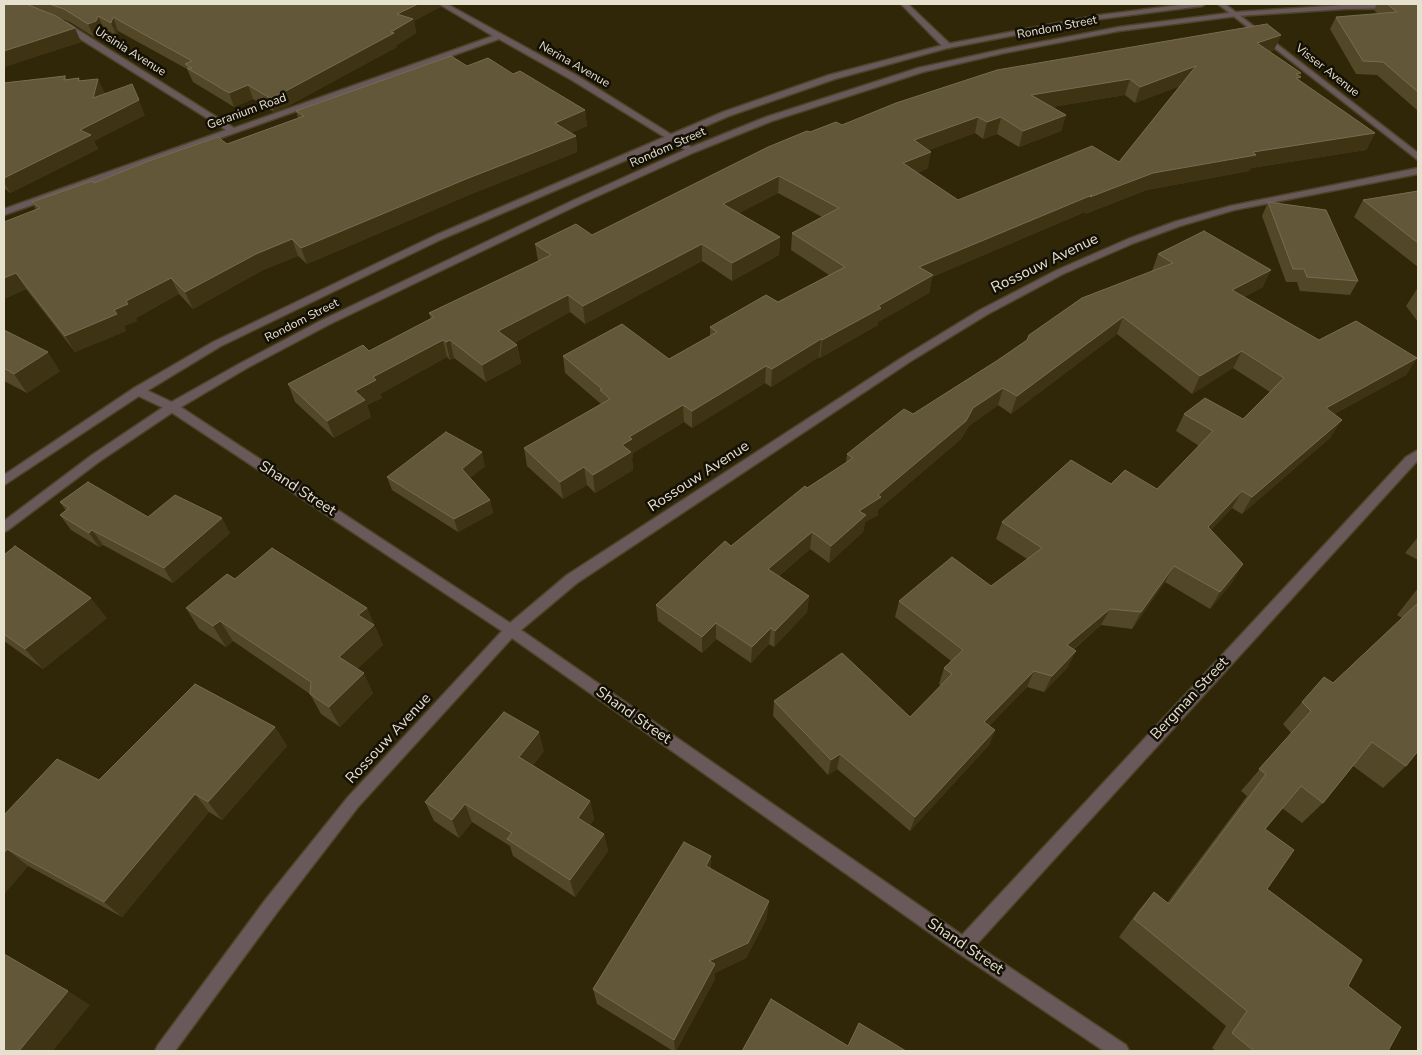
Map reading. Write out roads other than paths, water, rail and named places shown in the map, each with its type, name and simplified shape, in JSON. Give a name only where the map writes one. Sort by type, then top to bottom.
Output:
[{"type":"street","name":"Nerina Avenue","points":[[442,4],[605,96],[692,150]]},
{"type":"street","points":[[904,4],[947,46]]},
{"type":"street","name":"Rondom Street","points":[[4,480],[138,391],[217,344],[439,237],[726,114],[832,77],[947,46],[1100,17],[1202,4]]},
{"type":"street","name":"Visser Avenue","points":[[1221,4],[1237,14],[1418,157]]},
{"type":"street","name":"Rondom Street","points":[[4,527],[96,458],[172,407],[326,322],[577,202],[692,150],[769,119],[930,68],[1004,51],[1120,29],[1237,14],[1344,7],[1418,6]]},
{"type":"street","name":"Ursinia Avenue","points":[[58,23],[98,45],[232,130]]},
{"type":"street","name":"Geranium Road","points":[[4,212],[499,36]]},
{"type":"street","name":"Rossouw Avenue","points":[[164,1051],[272,905],[353,802],[511,630],[572,579],[907,359],[984,312],[1060,272],[1131,241],[1177,224],[1233,208],[1418,171]]},
{"type":"street","name":"Shand Street","points":[[138,391],[172,407],[511,630],[963,946],[1120,1051]]},
{"type":"street","name":"Bergman Street","points":[[963,946],[1418,454]]}]
